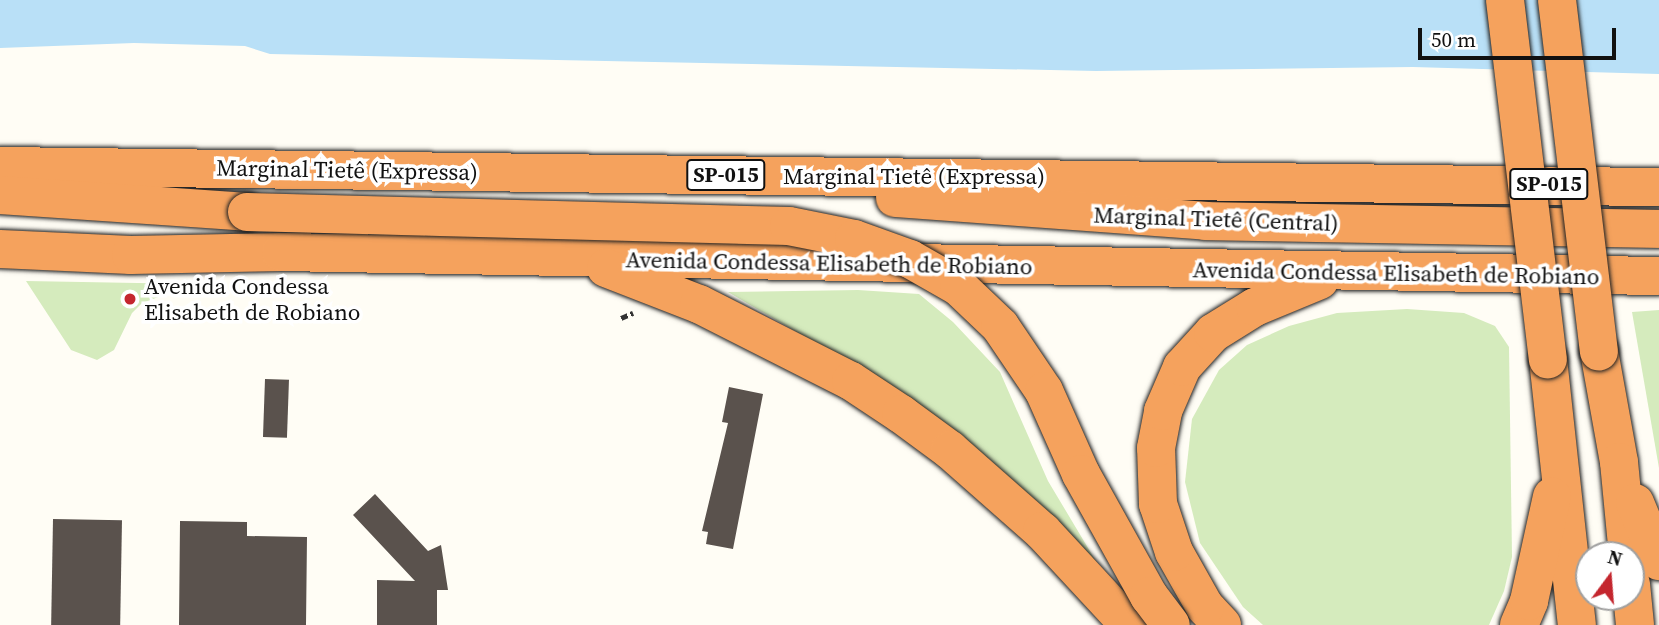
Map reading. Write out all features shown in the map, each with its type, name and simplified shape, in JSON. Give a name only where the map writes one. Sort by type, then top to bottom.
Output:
[{"type":"highway","points":[[1504,0],[1577,625]]},
{"type":"highway","points":[[1558,0],[1599,351],[1619,462],[1627,541]]},
{"type":"highway","name":"Marginal Tietê (Expressa)","points":[[0,166],[1659,187]]},
{"type":"highway","name":"Marginal Tietê (Central)","points":[[776,175],[885,197],[994,209],[1205,221],[1659,229]]},
{"type":"highway","points":[[0,195],[247,212],[789,226],[854,239],[910,259],[960,287],[1000,326],[1044,391],[1088,486],[1149,596],[1171,625]]},
{"type":"highway","name":"Avenida Condessa Elisabeth de Robiano","points":[[0,248],[131,255],[578,258],[1344,274],[1659,276]]},
{"type":"highway","points":[[578,258],[699,304],[851,381],[901,414],[1042,531],[1129,625]]},
{"type":"highway","points":[[1222,625],[1205,607],[1174,552],[1158,504],[1156,448],[1163,411],[1182,368],[1213,333],[1283,293],[1344,274]]},
{"type":"highway","points":[[1619,462],[1659,561]]},
{"type":"highway","points":[[1519,625],[1529,601],[1559,467]]},
{"type":"green space","points":[[26,281],[194,284],[142,303],[132,313],[114,350],[97,360],[71,350]]},
{"type":"green space","points":[[858,290],[919,294],[953,322],[1000,372],[1048,481],[1103,573],[893,388],[728,292]]},
{"type":"green space","points":[[1407,309],[1464,313],[1495,326],[1509,347],[1512,557],[1504,591],[1489,625],[1263,625],[1243,607],[1200,543],[1185,482],[1192,419],[1219,370],[1247,345],[1289,326],[1337,313]]},
{"type":"green space","points":[[1659,310],[1659,468],[1632,312]]},
{"type":"water","points":[[0,0],[1659,0],[1659,74],[1413,67],[1096,71],[270,54],[245,46],[134,43],[0,48]]},
{"type":"building","points":[[265,379],[289,380],[287,438],[263,437]]},
{"type":"building","points":[[729,387],[763,394],[733,549],[706,544],[708,532],[702,531],[728,423],[722,422]]},
{"type":"building","points":[[375,494],[428,551],[441,545],[448,590],[437,590],[437,625],[377,625],[377,580],[415,581],[353,515]]},
{"type":"building","points":[[53,519],[122,520],[120,625],[51,625]]},
{"type":"building","points":[[180,521],[247,522],[247,536],[307,537],[306,625],[179,625]]},
{"type":"place","name":"Avenida Condessa Elisabeth de Robiano","points":[[130,299]]}]
